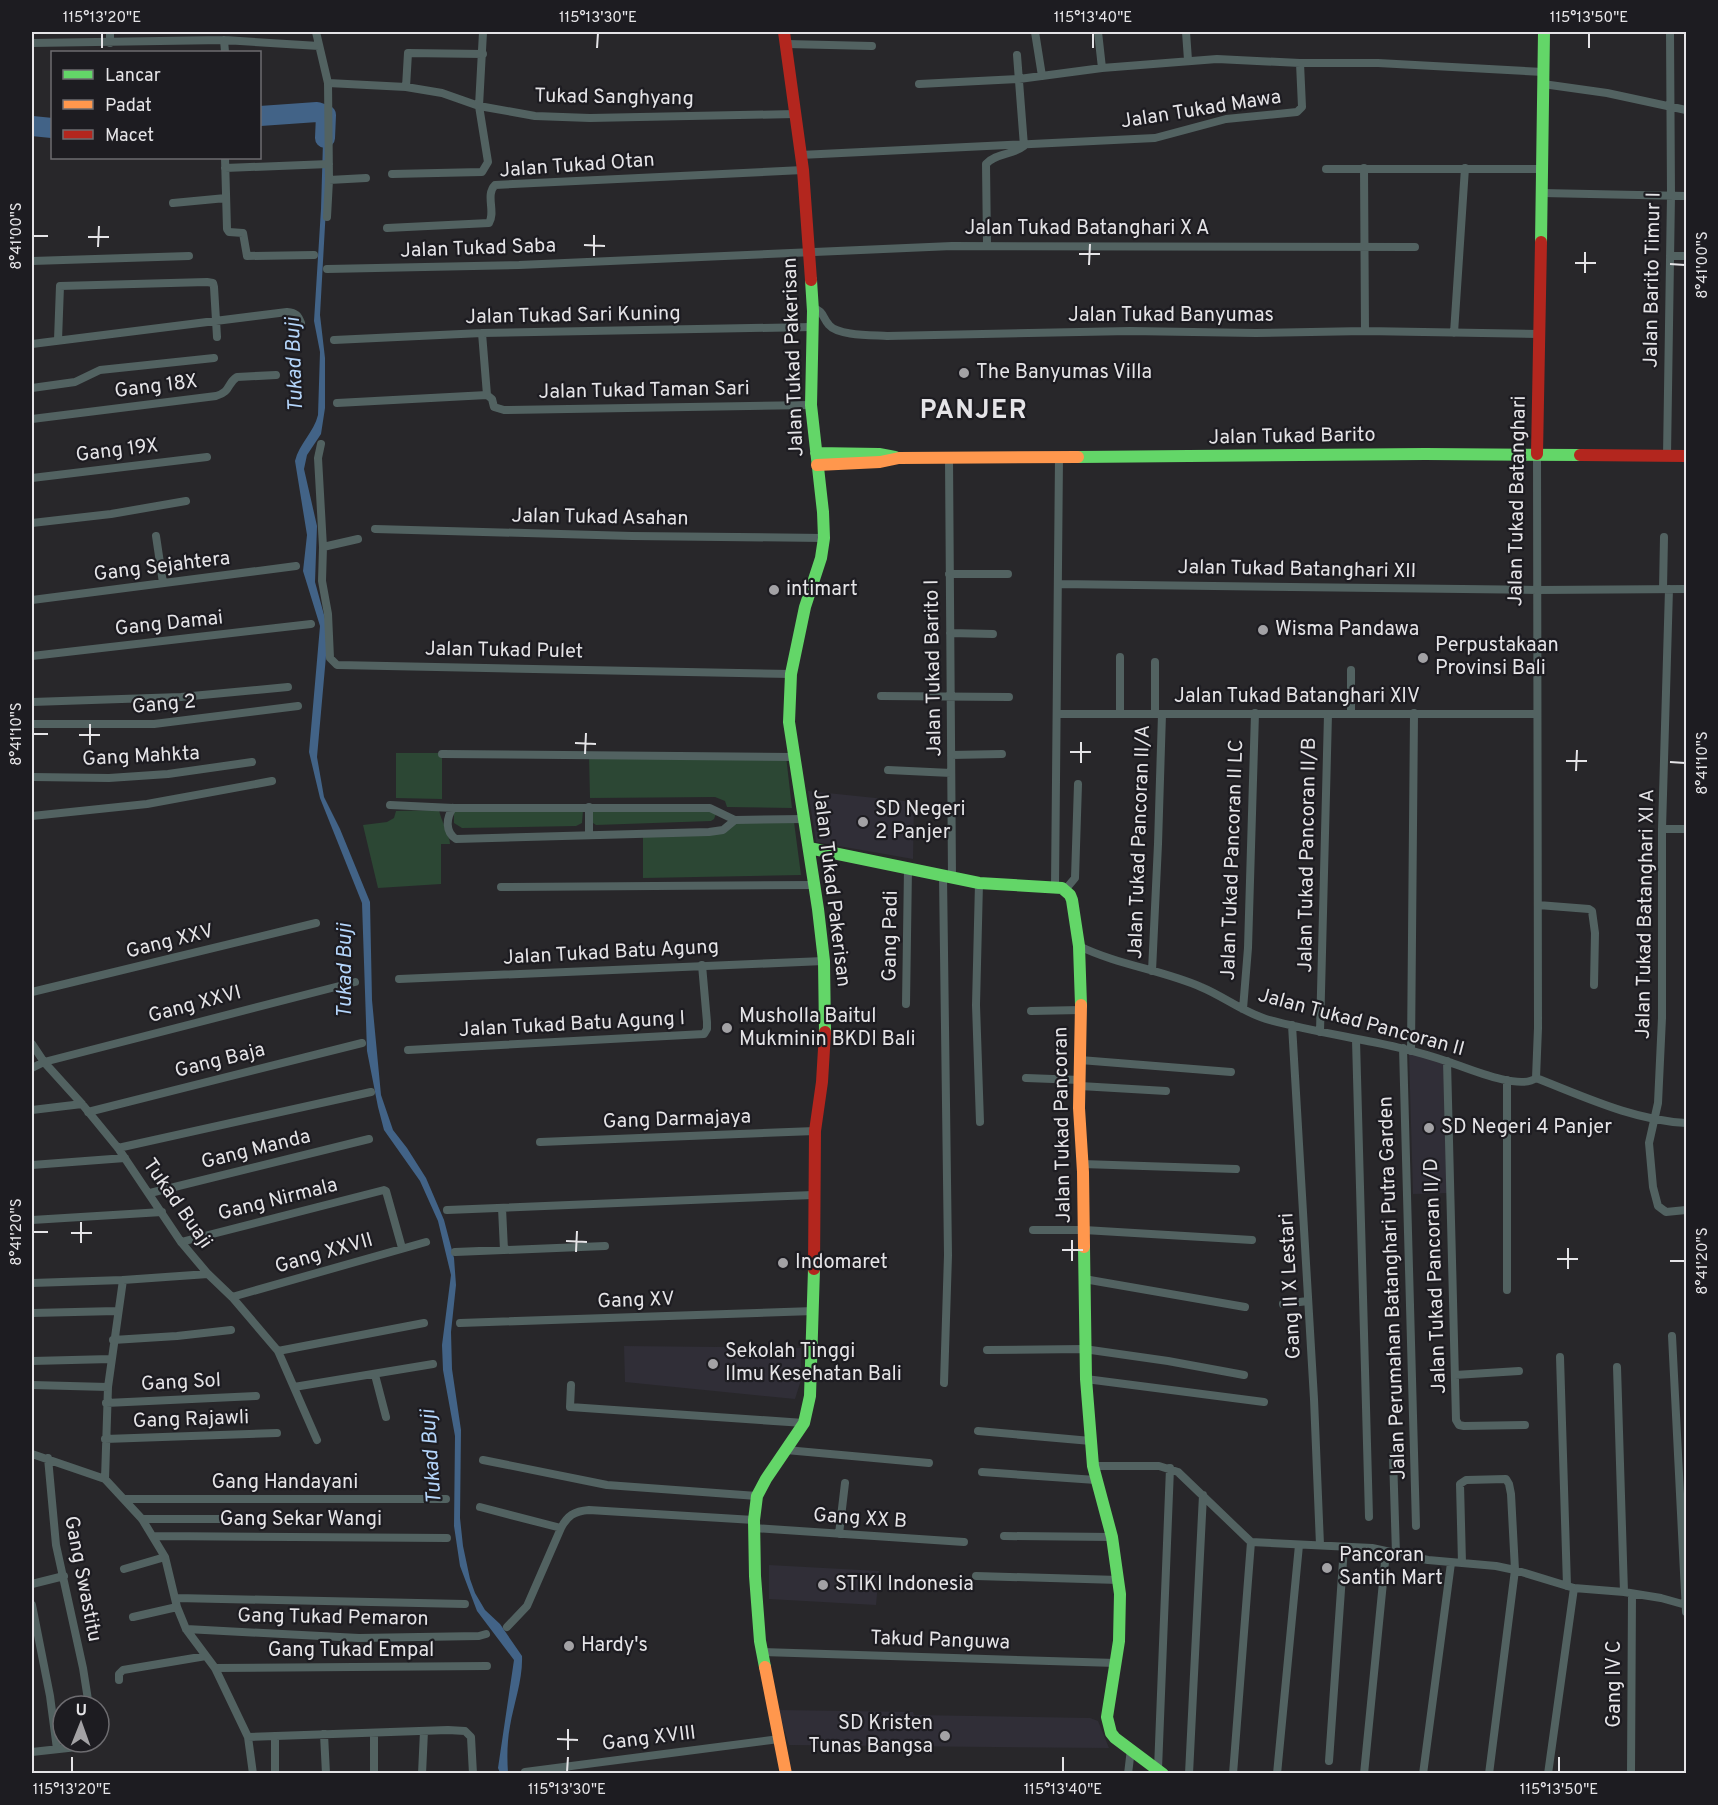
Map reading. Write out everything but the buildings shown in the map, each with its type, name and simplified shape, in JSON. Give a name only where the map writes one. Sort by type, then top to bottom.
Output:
[{"type":"street","points":[[110,32],[110,43]]},
{"type":"street","points":[[316,32],[328,83],[327,217]]},
{"type":"street","points":[[392,174],[482,172],[488,162],[479,106],[483,32]]},
{"type":"street","points":[[1035,32],[1042,76]]},
{"type":"street","points":[[1098,32],[1102,68]]},
{"type":"street","points":[[1186,32],[1188,60]]},
{"type":"street","name":"Jalan Tukad Batanghari","points":[[1536,1078],[1537,454],[1544,32]]},
{"type":"street","name":"Jalan Barito Timur I","points":[[1666,456],[1671,195],[1670,32]]},
{"type":"street","points":[[785,38],[872,46]]},
{"type":"street","name":"Jalan Tukad Pakerisan","points":[[785,38],[810,253],[813,308],[811,405],[824,512],[824,538],[805,607],[789,687],[789,722],[793,757],[804,819],[814,848],[814,885],[824,961],[824,1053],[815,1131],[814,1311],[810,1395],[804,1423],[757,1496],[754,1524],[757,1601],[762,1652],[786,1773]]},
{"type":"street","points":[[224,40],[225,51]]},
{"type":"street","points":[[32,43],[224,40],[319,46]]},
{"type":"street","points":[[405,87],[408,53],[483,54]]},
{"type":"street","points":[[987,245],[986,164],[990,160],[1015,152],[1024,146],[1017,55]]},
{"type":"street","name":"Jalan Tukad Mawa","points":[[919,84],[1042,76],[1188,60],[1378,63],[1543,78],[1686,110]]},
{"type":"street","name":"Jalan Tukad Mawa","points":[[800,155],[1155,138],[1226,119],[1297,112],[1302,107],[1300,63]]},
{"type":"street","name":"Tukad Sanghyang","points":[[328,83],[405,87],[442,93],[479,106],[536,116],[590,118],[795,114]]},
{"type":"street","points":[[225,159],[227,229],[229,232],[243,233],[247,256],[314,255]]},
{"type":"street","points":[[225,168],[329,164]]},
{"type":"street","points":[[1364,168],[1365,331]]},
{"type":"street","points":[[1454,333],[1465,168]]},
{"type":"street","points":[[1326,169],[1541,169]]},
{"type":"street","name":"Jalan Tukad Otan","points":[[387,228],[489,223],[491,219],[490,192],[495,185],[802,170]]},
{"type":"street","points":[[329,180],[366,178]]},
{"type":"street","points":[[1542,193],[1686,196]]},
{"type":"street","points":[[173,203],[226,198]]},
{"type":"street","name":"Jalan Tukad Batanghari X A","points":[[810,253],[902,247],[987,245],[1415,247]]},
{"type":"street","name":"Jalan Tukad Saba","points":[[327,269],[519,265],[810,253]]},
{"type":"street","points":[[32,261],[189,256]]},
{"type":"street","points":[[1670,256],[1686,256]]},
{"type":"street","points":[[58,340],[58,290],[64,284],[207,282],[213,284],[217,337]]},
{"type":"street","name":"Jalan Tukad Banyumas","points":[[813,308],[824,314],[829,326],[836,330],[887,336],[1130,331],[1539,334]]},
{"type":"street","points":[[32,344],[287,312],[298,316],[301,323]]},
{"type":"street","name":"Jalan Tukad Sari Kuning","points":[[334,340],[482,333],[812,327]]},
{"type":"street","points":[[337,403],[487,395],[482,333]]},
{"type":"street","points":[[32,388],[75,382],[100,370],[214,358]]},
{"type":"street","name":"Gang 18X","points":[[32,419],[216,396],[227,391],[234,378],[276,375]]},
{"type":"street","name":"Jalan Tukad Taman Sari","points":[[487,395],[492,399],[494,407],[504,410],[811,405]]},
{"type":"street","name":"Jalan Tukad Pulet","points":[[321,444],[318,458],[323,547],[322,580],[328,614],[330,658],[337,664],[791,674]]},
{"type":"street","name":"Jalan Tukad Barito","points":[[816,459],[880,462],[899,458],[1537,454],[1686,456]]},
{"type":"street","name":"Gang 19X","points":[[32,478],[207,457]]},
{"type":"street","name":"Jalan Tukad Barito I","points":[[944,1383],[948,1255],[948,877],[951,773],[949,458]]},
{"type":"street","points":[[1059,458],[1060,889]]},
{"type":"street","points":[[32,523],[142,510],[186,501]]},
{"type":"street","name":"Jalan Tukad Asahan","points":[[375,529],[632,536],[824,538]]},
{"type":"street","points":[[156,536],[164,583]]},
{"type":"street","name":"Jalan Tukad Batanghari XI A","points":[[1664,537],[1666,589],[1662,1018],[1656,1119],[1649,1143],[1650,1171],[1657,1202],[1666,1212],[1686,1210]]},
{"type":"street","points":[[323,547],[358,539]]},
{"type":"street","name":"Gang Sejahtera","points":[[32,600],[296,566]]},
{"type":"street","points":[[949,574],[1008,574]]},
{"type":"street","name":"Jalan Tukad Batanghari XII","points":[[1058,584],[1686,590]]},
{"type":"street","name":"Gang Damai","points":[[32,656],[311,624]]},
{"type":"street","points":[[950,633],[993,634]]},
{"type":"street","points":[[1120,657],[1120,714]]},
{"type":"street","name":"Jalan Tukad Pancoran II/A","points":[[1152,971],[1158,844],[1158,714],[1155,662]]},
{"type":"street","points":[[1351,670],[1351,714]]},
{"type":"street","points":[[32,702],[181,697],[288,687]]},
{"type":"street","points":[[881,696],[1009,697]]},
{"type":"street","name":"Gang 2","points":[[32,724],[154,724],[298,706]]},
{"type":"street","name":"Jalan Tukad Pancoran II LC","points":[[1243,1009],[1251,884],[1255,713]]},
{"type":"street","points":[[1407,1050],[1414,713]]},
{"type":"street","name":"Jalan Tukad Batanghari XIV","points":[[1058,714],[1536,714]]},
{"type":"street","name":"Jalan Tukad Pancoran II/B","points":[[1320,1032],[1328,714]]},
{"type":"street","points":[[442,754],[793,757]]},
{"type":"street","points":[[951,755],[1002,754]]},
{"type":"street","name":"Gang Mahkta","points":[[32,777],[144,776],[191,772],[252,762]]},
{"type":"street","points":[[888,770],[951,773]]},
{"type":"street","points":[[32,816],[147,804],[272,781]]},
{"type":"street","points":[[814,848],[979,883],[1060,889],[1076,878],[1078,784]]},
{"type":"street","points":[[390,805],[453,808],[710,807],[735,820],[804,819]]},
{"type":"street","points":[[589,807],[589,835]]},
{"type":"street","points":[[453,808],[448,825],[449,832],[456,839],[709,832],[723,830],[735,820]]},
{"type":"street","points":[[1662,829],[1686,829]]},
{"type":"street","name":"Gang Padi","points":[[906,1004],[908,868]]},
{"type":"street","points":[[979,883],[976,1005],[980,1122]]},
{"type":"street","points":[[501,887],[814,885]]},
{"type":"street","name":"Jalan Tukad Pancoran","points":[[1060,889],[1072,900],[1079,946],[1084,1349],[1093,1466],[1112,1537],[1119,1580],[1119,1641],[1108,1725],[1115,1738],[1161,1772]]},
{"type":"street","points":[[1538,905],[1592,911],[1595,933],[1594,985]]},
{"type":"street","name":"Gang XXV","points":[[32,992],[316,924]]},
{"type":"street","name":"Jalan Tukad Pancoran II","points":[[1079,946],[1102,956],[1200,986],[1266,1019],[1407,1050],[1507,1080],[1528,1083],[1536,1078]]},
{"type":"street","name":"Jalan Tukad Batu Agung","points":[[399,980],[824,961]]},
{"type":"street","name":"Jalan Tukad Batu Agung I","points":[[408,1050],[704,1034],[707,1029],[702,965]]},
{"type":"street","name":"Gang XXVI","points":[[32,1068],[44,1062],[356,982]]},
{"type":"street","points":[[1031,1011],[1081,1010]]},
{"type":"street","name":"Gang II X Lestari","points":[[1292,1025],[1320,1545]]},
{"type":"street","points":[[1356,1040],[1369,1517]]},
{"type":"street","name":"Gang Baja","points":[[88,1112],[362,1043]]},
{"type":"street","name":"Tukad Buaji","points":[[32,1044],[44,1062],[82,1104],[125,1158],[181,1242],[208,1274]]},
{"type":"street","name":"Jalan Perumahan Batanghari Putra Garden","points":[[1407,1050],[1416,1526]]},
{"type":"street","points":[[1080,1060],[1231,1072]]},
{"type":"street","name":"Jalan Tukad Pancoran II/D","points":[[1447,1061],[1456,1420],[1459,1425],[1525,1425]]},
{"type":"street","points":[[1026,1078],[1166,1090]]},
{"type":"street","points":[[1536,1078],[1612,1108],[1656,1119],[1686,1123]]},
{"type":"street","points":[[1507,1080],[1508,1290]]},
{"type":"street","points":[[118,1149],[371,1092]]},
{"type":"street","points":[[32,1110],[82,1104]]},
{"type":"street","name":"Gang Darmajaya","points":[[540,1142],[815,1131]]},
{"type":"street","name":"Gang Manda","points":[[150,1193],[369,1139]]},
{"type":"street","points":[[32,1165],[125,1158]]},
{"type":"street","points":[[1082,1164],[1236,1169]]},
{"type":"street","name":"Gang Nirmala","points":[[181,1242],[384,1190],[391,1203],[402,1248]]},
{"type":"street","points":[[447,1210],[813,1196]]},
{"type":"street","points":[[502,1208],[504,1250]]},
{"type":"street","points":[[32,1220],[162,1212]]},
{"type":"street","points":[[1033,1230],[1084,1230],[1252,1240]]},
{"type":"street","name":"Gang XXVII","points":[[232,1297],[426,1242]]},
{"type":"street","points":[[455,1252],[605,1246]]},
{"type":"street","points":[[208,1274],[232,1297],[278,1351],[317,1440]]},
{"type":"street","name":"Tukad Buaji","points":[[32,1283],[208,1274]]},
{"type":"street","points":[[1084,1279],[1245,1307]]},
{"type":"street","points":[[105,1479],[106,1403],[123,1280]]},
{"type":"street","points":[[1283,1304],[1308,1301]]},
{"type":"street","points":[[32,1313],[117,1311]]},
{"type":"street","name":"Gang XV","points":[[460,1323],[814,1311]]},
{"type":"street","points":[[278,1351],[424,1323]]},
{"type":"street","points":[[113,1340],[231,1330]]},
{"type":"street","points":[[1093,1466],[1170,1468],[1187,1479],[1251,1542],[1372,1548],[1451,1563],[1515,1570],[1571,1587],[1661,1598],[1686,1607],[1672,1336]]},
{"type":"street","points":[[987,1350],[1084,1349],[1244,1375]]},
{"type":"street","points":[[1548,1773],[1571,1587],[1560,1358]]},
{"type":"street","points":[[32,1361],[111,1359]]},
{"type":"street","points":[[294,1387],[433,1364]]},
{"type":"street","name":"Gang IV C","points":[[1617,1367],[1628,1593],[1631,1773]]},
{"type":"street","points":[[1455,1375],[1519,1371]]},
{"type":"street","points":[[375,1375],[386,1417]]},
{"type":"street","points":[[1086,1379],[1264,1402]]},
{"type":"street","points":[[32,1385],[108,1387]]},
{"type":"street","points":[[571,1385],[570,1407],[804,1423]]},
{"type":"street","name":"Gang Sol","points":[[106,1403],[256,1396]]},
{"type":"street","points":[[978,1431],[1091,1441]]},
{"type":"street","name":"Gang Rajawli","points":[[105,1439],[277,1433]]},
{"type":"street","points":[[786,1450],[929,1463]]},
{"type":"street","points":[[32,1454],[105,1479],[142,1519],[154,1536],[165,1557],[176,1602],[186,1629],[215,1668],[248,1737],[253,1773]]},
{"type":"street","points":[[1393,1456],[1396,1554]]},
{"type":"street","name":"Gang Swastitu","points":[[48,1458],[56,1545],[86,1694]]},
{"type":"street","points":[[483,1460],[607,1485],[757,1496]]},
{"type":"street","points":[[1161,1772],[1170,1468]]},
{"type":"street","points":[[982,1472],[1096,1480]]},
{"type":"street","points":[[1462,1563],[1461,1482],[1506,1479],[1511,1494],[1515,1570],[1489,1773]]},
{"type":"street","points":[[839,1534],[845,1483]]},
{"type":"street","points":[[1189,1773],[1203,1495]]},
{"type":"street","name":"Gang Handayani","points":[[124,1499],[446,1499]]},
{"type":"street","points":[[480,1507],[561,1528],[527,1606],[507,1627]]},
{"type":"street","name":"Gang XX B","points":[[561,1528],[567,1517],[582,1511],[754,1524],[839,1534],[964,1542]]},
{"type":"street","points":[[142,1519],[224,1519]]},
{"type":"street","name":"Gang Sekar Wangi","points":[[154,1536],[447,1538]]},
{"type":"street","points":[[1004,1536],[1112,1537]]},
{"type":"street","points":[[1233,1773],[1251,1542]]},
{"type":"street","points":[[1277,1773],[1299,1545]]},
{"type":"street","points":[[1329,1761],[1344,1546]]},
{"type":"street","points":[[1364,1773],[1386,1552]]},
{"type":"street","points":[[124,1569],[165,1557]]},
{"type":"street","points":[[1423,1773],[1451,1563]]},
{"type":"street","points":[[32,1584],[64,1576]]},
{"type":"street","points":[[976,1576],[1119,1580]]},
{"type":"street","points":[[133,1617],[176,1602],[465,1604]]},
{"type":"street","points":[[32,1605],[51,1704]]},
{"type":"street","name":"Gang Tukad Pemaron","points":[[186,1629],[359,1638],[482,1635]]},
{"type":"street","name":"Takud Panguwa","points":[[762,1652],[1116,1663]]},
{"type":"street","points":[[119,1680],[119,1674],[123,1670],[206,1656]]},
{"type":"street","name":"Gang Tukad Empal","points":[[215,1668],[487,1666]]},
{"type":"street","points":[[422,1773],[424,1731]]},
{"type":"street","points":[[248,1737],[465,1731],[469,1734],[472,1744],[473,1773]]},
{"type":"street","points":[[374,1733],[375,1773]]},
{"type":"street","points":[[324,1734],[326,1773]]},
{"type":"street","points":[[275,1736],[275,1773]]},
{"type":"street","name":"Gang XVIII","points":[[525,1772],[778,1739]]},
{"type":"street","points":[[1128,1773],[1131,1749]]},
{"type":"street","points":[[32,1752],[51,1750]]},
{"type":"shaded area","name":"SD Negeri 2 Panjer","points":[[808,791],[914,802],[913,859],[816,842]]},
{"type":"shaded area","name":"SD Negeri 4 Panjer","points":[[1409,1053],[1445,1063],[1447,1193],[1413,1194]]},
{"type":"shaded area","name":"Sekolah Tinggi Ilmu Kesehatan Bali","points":[[624,1346],[801,1348],[801,1380],[795,1399],[625,1382]]},
{"type":"shaded area","name":"STIKI Indonesia","points":[[769,1565],[879,1571],[876,1605],[769,1599]]},
{"type":"shaded area","name":"SD Kristen Tunas Bangsa","points":[[778,1710],[1090,1718],[1098,1721],[1109,1748],[789,1745]]},
{"type":"green space","points":[[396,753],[442,753],[442,799],[396,798]]},
{"type":"green space","points":[[589,754],[786,756],[792,808],[727,807],[725,801],[715,797],[590,798]]},
{"type":"green space","points":[[709,808],[716,814],[711,821],[596,825],[593,823],[593,812],[597,810]]},
{"type":"green space","points":[[439,810],[450,844],[441,844],[441,884],[378,888],[363,825],[387,822],[394,818],[396,811]]},
{"type":"green space","points":[[583,810],[582,823],[576,826],[462,828],[454,823],[454,812]]},
{"type":"green space","points":[[729,820],[794,822],[801,875],[643,878],[643,835],[724,831]]},
{"type":"water","points":[[324,108],[327,190],[320,315],[325,358],[325,408],[321,434],[307,455],[304,469],[317,526],[315,582],[326,622],[326,656],[317,757],[324,797],[340,829],[370,902],[372,1000],[381,1095],[393,1130],[426,1178],[444,1220],[454,1258],[456,1285],[451,1332],[452,1369],[461,1430],[460,1518],[463,1546],[475,1593],[485,1610],[500,1624],[522,1656],[520,1682],[508,1738],[508,1773],[500,1773],[498,1768],[514,1660],[477,1611],[460,1566],[454,1526],[455,1436],[443,1370],[442,1345],[451,1275],[438,1221],[420,1181],[384,1130],[367,1051],[362,903],[320,798],[309,752],[320,626],[303,571],[307,535],[295,461],[318,415],[320,352],[314,321]]},
{"type":"waterway","name":"Tukad Buji","points":[[261,116],[317,112],[326,115],[325,138]]},
{"type":"waterway","name":"Tukad Buji","points":[[32,126],[51,128]]},
{"type":"traffic: fast","points":[[1541,242],[1544,32]]},
{"type":"traffic: fast","points":[[811,280],[813,311],[811,405],[824,538],[821,558],[805,607],[791,674],[789,722],[818,909],[824,961],[825,1032]]},
{"type":"traffic: fast","points":[[816,453],[879,454],[895,457]]},
{"type":"traffic: fast","points":[[1078,457],[1580,455]]},
{"type":"traffic: fast","points":[[809,848],[979,883],[1062,888],[1072,900],[1079,946],[1081,1005]]},
{"type":"traffic: fast","points":[[1084,1247],[1086,1379],[1093,1466],[1112,1537],[1120,1594],[1119,1641],[1107,1717],[1111,1733],[1115,1738],[1163,1774]]},
{"type":"traffic: fast","points":[[765,1667],[760,1641],[755,1576],[754,1520],[757,1496],[804,1423],[810,1396],[814,1269]]},
{"type":"traffic: slow","points":[[817,465],[880,462],[899,458],[1078,457]]},
{"type":"traffic: slow","points":[[1081,1005],[1079,1108],[1084,1247]]},
{"type":"traffic: slow","points":[[765,1667],[786,1774]]},
{"type":"traffic: jam","points":[[784,32],[803,170],[811,280]]},
{"type":"traffic: jam","points":[[1537,454],[1541,242]]},
{"type":"traffic: jam","points":[[1580,455],[1686,456]]},
{"type":"traffic: jam","points":[[814,1269],[815,1131],[822,1082],[825,1032]]},
{"type":"place","name":"The Banyumas Villa","points":[[964,373]]},
{"type":"place","name":"intimart","points":[[774,590]]},
{"type":"place","name":"Wisma Pandawa","points":[[1263,630]]},
{"type":"place","name":"Perpustakaan Provinsi Bali","points":[[1423,658]]},
{"type":"place","name":"SD Negeri 2 Panjer","points":[[863,822]]},
{"type":"place","name":"Musholla Baitul Mukminin BKDI Bali","points":[[727,1028]]},
{"type":"place","name":"SD Negeri 4 Panjer","points":[[1429,1128]]},
{"type":"place","name":"Indomaret","points":[[783,1263]]},
{"type":"place","name":"Sekolah Tinggi Ilmu Kesehatan Bali","points":[[713,1364]]},
{"type":"place","name":"Pancoran Santih Mart","points":[[1327,1568]]},
{"type":"place","name":"STIKI Indonesia","points":[[823,1585]]},
{"type":"place","name":"Hardy's","points":[[569,1646]]},
{"type":"place","name":"SD Kristen Tunas Bangsa","points":[[945,1736]]},
{"type":"district","name":"PANJER","points":[[974,411]]}]
